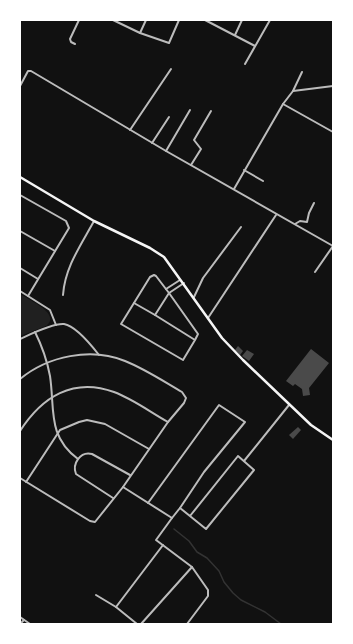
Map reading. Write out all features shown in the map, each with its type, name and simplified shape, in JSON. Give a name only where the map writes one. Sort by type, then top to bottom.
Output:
[{"type":"main road","points":[[20,177],[94,221],[150,248],[164,257],[222,338],[289,405],[311,425],[333,440]]},
{"type":"street","points":[[75,44],[71,42],[70,38],[79,20]]},
{"type":"street","points":[[113,20],[140,33],[169,43],[179,20]]},
{"type":"street","points":[[140,33],[146,20]]},
{"type":"street","points":[[205,20],[210,21],[255,46]]},
{"type":"street","points":[[235,36],[242,20]]},
{"type":"street","points":[[245,64],[270,20]]},
{"type":"street","points":[[130,130],[171,69]]},
{"type":"street","points":[[20,86],[28,71],[31,71],[191,166],[333,246],[316,272]]},
{"type":"street","points":[[234,189],[283,104],[293,91],[302,72]]},
{"type":"street","points":[[293,91],[333,86]]},
{"type":"street","points":[[283,104],[333,132]]},
{"type":"street","points":[[166,151],[190,110]]},
{"type":"street","points":[[191,166],[201,149],[194,140],[211,111]]},
{"type":"street","points":[[152,143],[170,117]]},
{"type":"street","points":[[244,170],[263,181]]},
{"type":"street","points":[[20,195],[68,223],[69,228],[28,296]]},
{"type":"street","points":[[295,224],[300,221],[307,222],[309,213],[314,203]]},
{"type":"street","points":[[208,318],[276,215]]},
{"type":"street","points":[[63,295],[64,283],[72,260],[94,221]]},
{"type":"street","points":[[194,297],[203,278],[241,227]]},
{"type":"street","points":[[20,231],[55,251]]},
{"type":"street","points":[[20,268],[38,279]]},
{"type":"street","points":[[152,276],[156,276],[166,289],[198,334],[183,360],[121,324],[152,276]]},
{"type":"street","points":[[166,289],[181,280]]},
{"type":"street","points":[[155,315],[168,293],[184,283]]},
{"type":"street","points":[[20,291],[50,310],[56,325]]},
{"type":"street","points":[[134,302],[195,340]]},
{"type":"street","points":[[20,340],[35,332],[56,325],[65,324],[70,326],[100,355]]},
{"type":"street","points":[[35,332],[47,362],[52,396],[53,420],[57,434],[64,446],[78,459]]},
{"type":"street","points":[[20,379],[47,362],[72,356],[100,355],[123,360],[136,366],[182,392],[186,396],[184,403],[168,422],[123,487],[94,522],[20,478]]},
{"type":"street","points":[[20,431],[38,407],[52,396],[60,392],[78,388],[105,390],[120,395],[168,422]]},
{"type":"street","points":[[148,503],[219,405],[246,422],[204,472],[156,540],[192,567],[208,590],[208,596],[187,624]]},
{"type":"street","points":[[244,461],[289,405]]},
{"type":"street","points":[[26,482],[60,430],[79,422],[87,420],[97,421],[149,449]]},
{"type":"street","points":[[114,498],[76,474],[74,469],[78,459],[85,454],[92,454],[130,475]]},
{"type":"street","points":[[180,508],[206,529],[254,470],[238,456],[190,516]]},
{"type":"street","points":[[123,487],[172,518]]},
{"type":"street","points":[[116,608],[163,545]]},
{"type":"street","points":[[141,624],[192,567]]},
{"type":"street","points":[[96,595],[137,624]]},
{"type":"street","points":[[20,617],[30,624]]},
{"type":"street","points":[[20,624],[24,620]]},
{"type":"shaded area","points":[[20,294],[47,312],[50,317],[50,321],[46,326],[20,336]]},
{"type":"building","points":[[238,346],[243,351],[240,355],[235,350]]},
{"type":"building","points":[[311,349],[329,363],[309,388],[310,395],[303,396],[302,389],[295,384],[293,386],[286,381]]},
{"type":"building","points":[[247,350],[254,354],[249,361],[242,356]]},
{"type":"building","points":[[298,427],[301,430],[293,439],[289,435]]},
{"type":"waterway","points":[[174,529],[189,541],[197,552],[207,558],[219,571],[224,582],[233,593],[241,600],[265,612],[281,624]]}]
